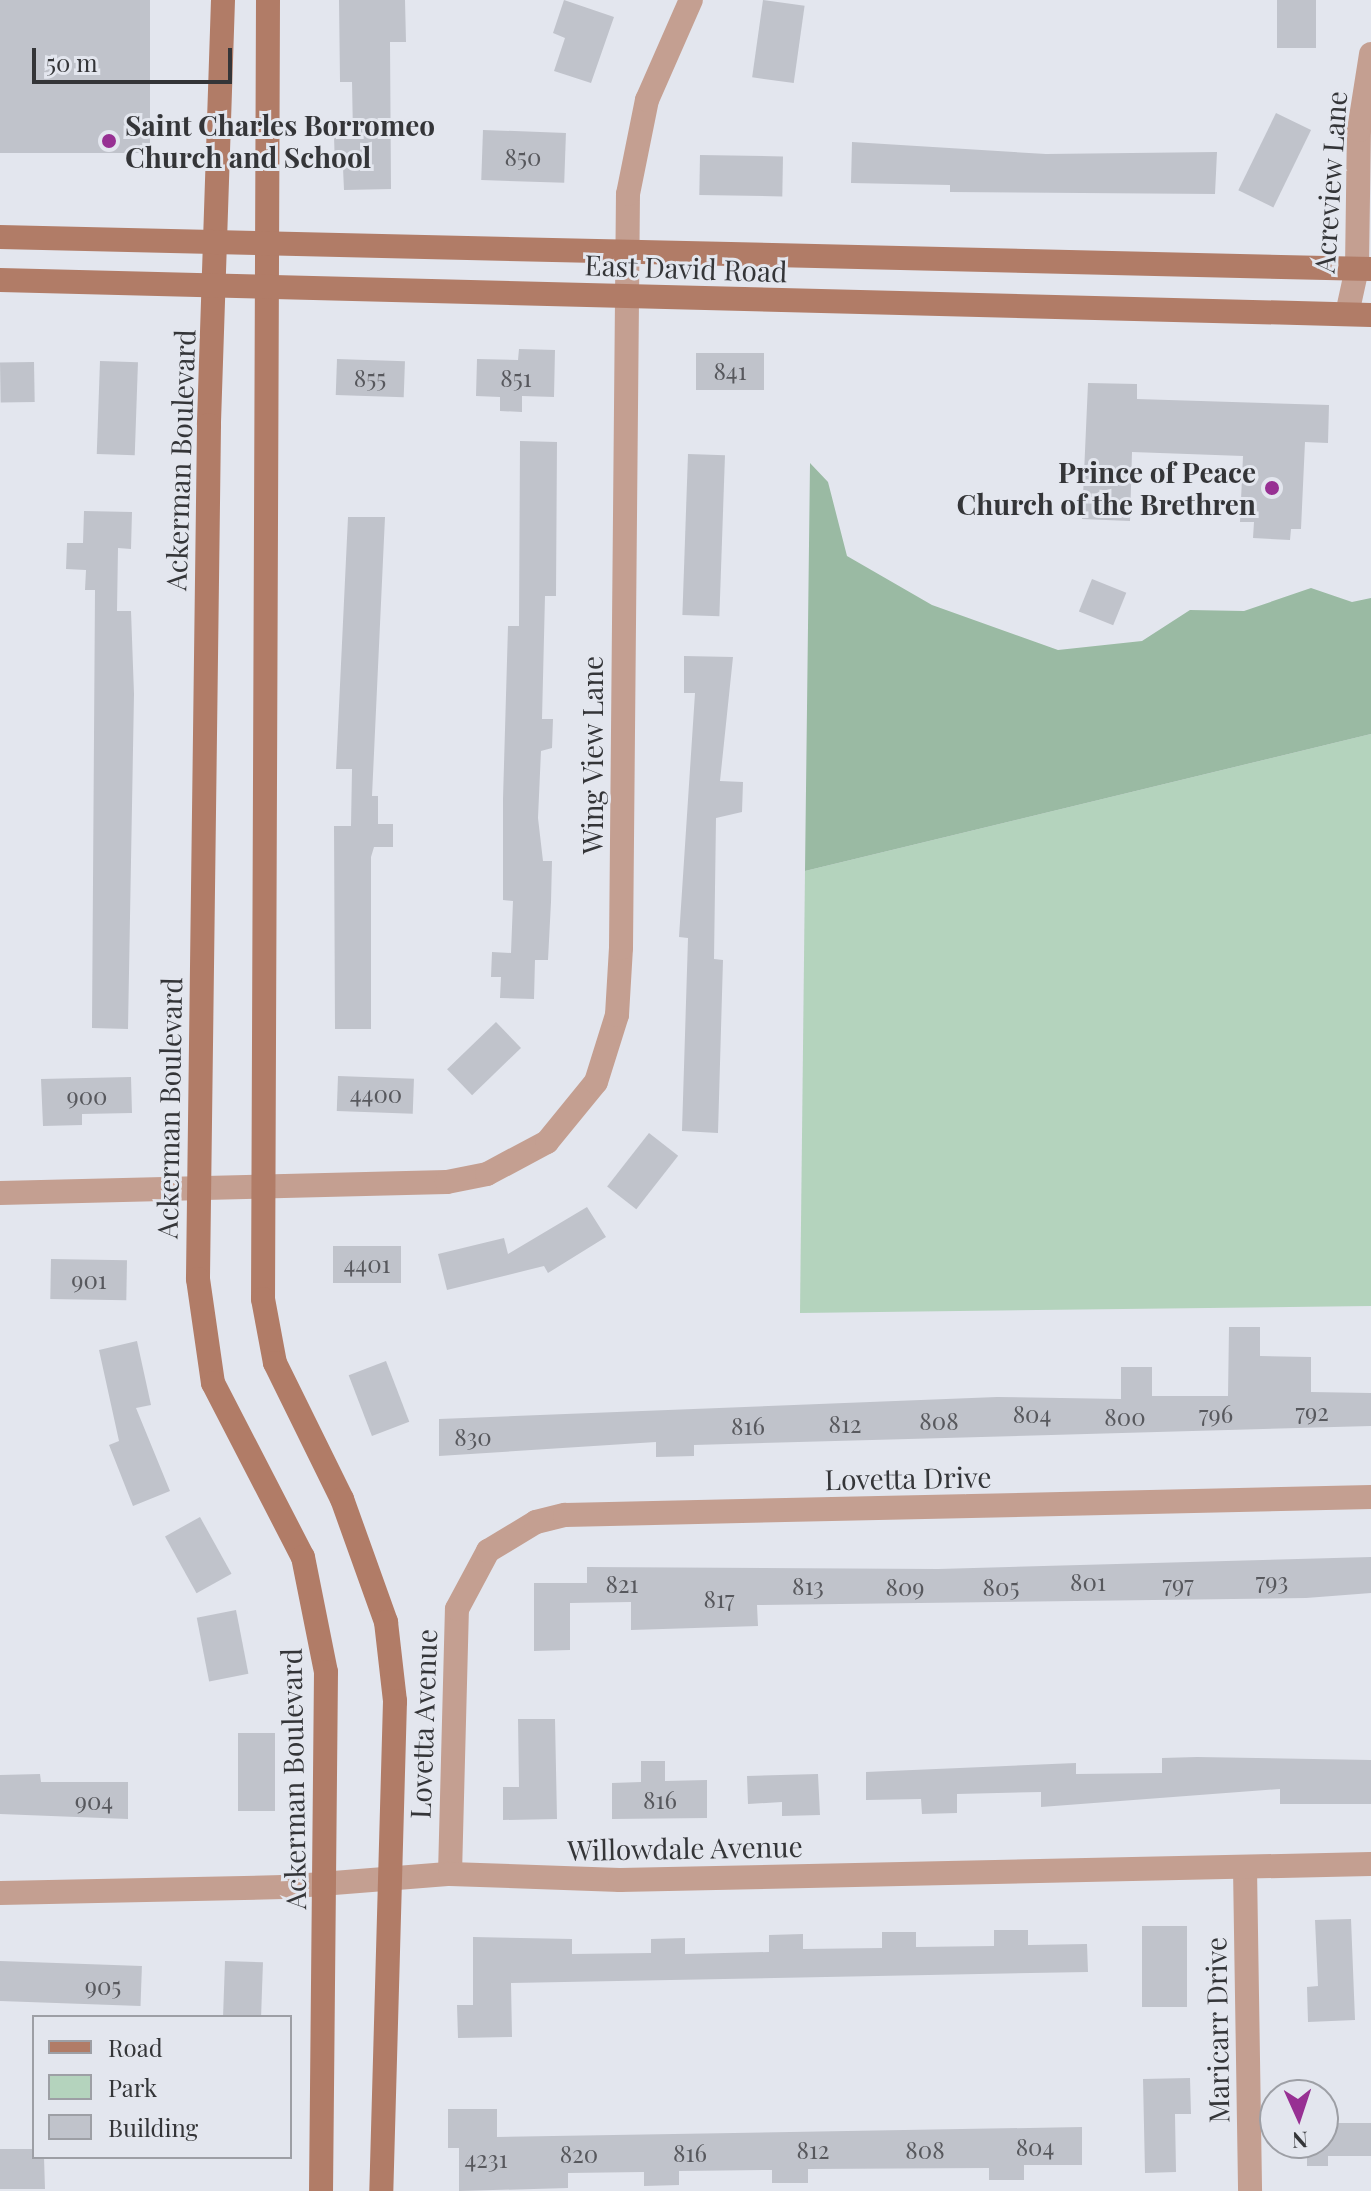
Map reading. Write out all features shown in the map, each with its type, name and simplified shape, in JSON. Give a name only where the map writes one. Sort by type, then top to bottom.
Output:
[{"type":"street","name":"Ackerman Boulevard","points":[[223,0],[197,1188],[203,1339],[213,1383],[303,1557],[317,1605],[326,1672],[321,2191]]},
{"type":"street","points":[[268,0],[265,243],[271,290],[263,1299],[275,1363],[342,1499],[386,1622],[395,1701],[381,2191]]},
{"type":"street","name":"Wing View Lane","points":[[0,1193],[447,1182],[487,1174],[547,1142],[574,1115],[611,1047],[621,948],[624,296],[635,142],[691,0]]},
{"type":"street","name":"Acreview Lane","points":[[1359,315],[1366,272],[1359,130],[1371,54]]},
{"type":"street","name":"East David Road","points":[[0,237],[1366,272]]},
{"type":"street","name":"East David Road","points":[[0,280],[271,290],[1359,315]]},
{"type":"street","name":"Lovetta Drive","points":[[470,1577],[510,1534],[565,1515],[1371,1497]]},
{"type":"street","name":"Lovetta Avenue","points":[[450,1874],[452,1641],[470,1577]]},
{"type":"street","name":"Willowdale Avenue","points":[[0,1893],[325,1885],[450,1874],[620,1880],[1371,1864]]},
{"type":"street","name":"Maricarr Drive","points":[[1245,1868],[1250,2191]]},
{"type":"green space","points":[[810,463],[828,482],[847,556],[932,605],[1058,650],[1142,641],[1190,610],[1244,611],[1311,588],[1352,602],[1371,598],[1371,734],[805,871]]},
{"type":"green space","points":[[1371,734],[1371,1306],[800,1313],[805,871]]},
{"type":"building","points":[[0,0],[150,0],[150,153],[0,153]]},
{"type":"building","points":[[339,0],[405,0],[406,42],[390,42],[391,189],[344,190],[343,168],[335,168],[334,136],[353,135],[352,82],[340,82]]},
{"type":"building","points":[[564,0],[614,17],[591,83],[554,71],[565,38],[553,33]]},
{"type":"building","points":[[763,0],[805,6],[794,83],[752,77]]},
{"type":"building","points":[[1277,0],[1316,0],[1316,48],[1277,48]]},
{"type":"building","points":[[1276,113],[1311,130],[1273,207],[1238,190]]},
{"type":"building","points":[[483,130],[566,133],[564,183],[481,180]]},
{"type":"building","points":[[852,142],[1046,154],[1217,152],[1215,194],[950,192],[950,185],[851,183]]},
{"type":"building","points":[[700,155],[783,156],[782,196],[699,195]]},
{"type":"building","points":[[519,349],[555,350],[554,397],[522,396],[522,412],[500,411],[500,397],[476,396],[477,359],[518,360]]},
{"type":"building","points":[[696,353],[764,353],[764,390],[696,390]]},
{"type":"building","points":[[337,359],[405,361],[404,397],[336,395]]},
{"type":"building","points":[[100,361],[138,362],[135,455],[97,454]]},
{"type":"building","points":[[34,362],[35,402],[1,403],[0,363]]},
{"type":"building","name":"Prince of Peace Church of the Brethren","points":[[1088,383],[1137,384],[1137,399],[1329,405],[1328,443],[1305,442],[1301,529],[1291,529],[1290,540],[1253,538],[1254,522],[1240,522],[1243,456],[1132,452],[1130,521],[1082,519]]},
{"type":"building","points":[[520,441],[557,442],[556,596],[545,596],[542,719],[553,719],[552,748],[541,751],[538,818],[543,861],[552,861],[551,902],[548,960],[535,960],[534,999],[500,998],[501,977],[491,977],[492,952],[511,953],[513,901],[503,900],[503,799],[508,626],[519,626]]},
{"type":"building","points":[[688,454],[725,455],[719,616],[682,615]]},
{"type":"building","points":[[84,511],[132,512],[131,549],[118,548],[117,611],[131,611],[134,694],[128,1029],[92,1028],[95,590],[85,590],[86,570],[66,569],[67,543],[83,543]]},
{"type":"building","points":[[348,517],[385,517],[372,796],[378,796],[378,824],[393,824],[393,847],[374,847],[371,857],[371,1029],[335,1029],[334,826],[351,826],[352,769],[336,769]]},
{"type":"building","points":[[1092,579],[1126,593],[1113,625],[1079,611]]},
{"type":"building","points":[[684,656],[733,657],[720,781],[743,782],[742,812],[716,818],[714,959],[723,960],[718,1133],[682,1131],[688,938],[679,937],[695,693],[684,693]]},
{"type":"building","points":[[496,1022],[521,1048],[472,1095],[447,1069]]},
{"type":"building","points":[[338,1076],[414,1079],[413,1114],[337,1111]]},
{"type":"building","points":[[131,1077],[132,1113],[82,1114],[82,1125],[43,1126],[41,1079]]},
{"type":"building","points":[[649,1133],[678,1156],[636,1209],[607,1187]]},
{"type":"building","points":[[587,1207],[606,1237],[548,1273],[544,1266],[447,1290],[438,1254],[504,1238],[508,1254]]},
{"type":"building","points":[[333,1246],[401,1246],[401,1283],[333,1283]]},
{"type":"building","points":[[51,1259],[127,1260],[126,1300],[50,1299]]},
{"type":"building","points":[[1229,1327],[1260,1327],[1260,1356],[1311,1357],[1311,1392],[1371,1393],[1371,1426],[694,1445],[694,1456],[656,1457],[656,1442],[439,1456],[439,1419],[997,1397],[1121,1399],[1121,1367],[1152,1367],[1152,1396],[1228,1396]]},
{"type":"building","points":[[137,1341],[151,1405],[136,1408],[170,1491],[133,1506],[109,1445],[119,1441],[99,1350]]},
{"type":"building","points":[[386,1361],[409,1422],[372,1436],[349,1375]]},
{"type":"building","points":[[200,1517],[232,1574],[197,1593],[165,1536]]},
{"type":"building","points":[[1371,1557],[1371,1593],[1306,1598],[757,1605],[758,1626],[631,1630],[631,1602],[570,1603],[570,1650],[534,1651],[534,1583],[587,1583],[587,1567],[938,1569]]},
{"type":"building","points":[[236,1610],[248,1674],[209,1681],[197,1618]]},
{"type":"building","points":[[518,1719],[555,1719],[557,1819],[503,1820],[503,1787],[519,1787]]},
{"type":"building","points":[[238,1733],[275,1733],[275,1811],[238,1811]]},
{"type":"building","points":[[1162,1758],[1371,1760],[1371,1804],[1280,1804],[1280,1789],[1041,1807],[1041,1792],[957,1794],[957,1813],[922,1814],[921,1799],[866,1800],[866,1772],[1076,1763],[1076,1774],[1162,1773]]},
{"type":"building","points":[[641,1761],[665,1761],[665,1781],[707,1780],[707,1818],[612,1819],[612,1783],[641,1782]]},
{"type":"building","points":[[40,1774],[41,1782],[128,1782],[128,1819],[0,1814],[0,1775]]},
{"type":"building","points":[[818,1774],[820,1815],[782,1816],[782,1802],[748,1804],[747,1776]]},
{"type":"building","points":[[1351,1919],[1355,2020],[1308,2022],[1307,1987],[1318,1986],[1315,1920]]},
{"type":"building","points":[[1142,1926],[1187,1926],[1187,2007],[1142,2007]]},
{"type":"building","points":[[994,1930],[1028,1930],[1028,1945],[1087,1944],[1088,1972],[511,1983],[512,2037],[458,2038],[457,2005],[473,2005],[473,1937],[572,1939],[572,1954],[651,1953],[651,1939],[685,1938],[685,1954],[769,1952],[769,1935],[803,1934],[803,1949],[882,1948],[882,1932],[916,1932],[916,1947],[994,1946]]},
{"type":"building","points":[[0,1961],[142,1966],[141,2006],[0,2001]]},
{"type":"building","points":[[225,1961],[263,1962],[261,2015],[223,2015]]},
{"type":"building","points":[[1190,2078],[1191,2114],[1175,2114],[1176,2172],[1145,2173],[1143,2079]]},
{"type":"building","points":[[448,2109],[497,2109],[497,2137],[1082,2127],[1082,2165],[1024,2165],[1024,2180],[989,2180],[989,2168],[808,2169],[808,2183],[772,2183],[772,2170],[679,2171],[679,2185],[644,2186],[644,2172],[568,2173],[568,2188],[459,2191],[459,2148],[448,2148]]},
{"type":"building","points":[[1339,2123],[1371,2123],[1371,2156],[1339,2156]]},
{"type":"building","points":[[0,2149],[32,2149],[32,2159],[44,2159],[45,2189],[0,2189]]},
{"type":"building","points":[[1307,2159],[1328,2159],[1328,2166],[1307,2166]]},
{"type":"place","name":"Saint Charles Borromeo Church and School","points":[[109,141]]},
{"type":"place","name":"Prince of Peace Church of the Brethren","points":[[1272,488]]}]
